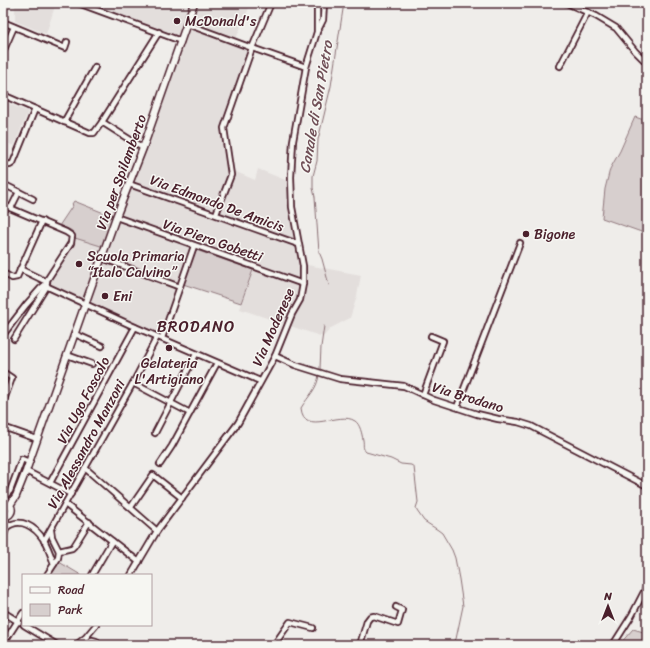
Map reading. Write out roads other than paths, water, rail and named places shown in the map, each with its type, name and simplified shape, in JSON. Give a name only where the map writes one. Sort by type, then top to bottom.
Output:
[{"type":"main road","name":"Via per Spilamberto","points":[[3,536],[6,528],[4,517],[10,515],[12,512],[10,505],[16,496],[26,471],[194,3]]},
{"type":"main road","points":[[3,503],[10,505]]},
{"type":"street","points":[[78,3],[181,41]]},
{"type":"street","points":[[216,214],[231,175],[224,128],[252,48],[271,3]]},
{"type":"street","name":"Via Modenese","points":[[132,574],[157,530],[238,424],[274,356],[292,314],[300,300],[303,284],[303,266],[292,207],[291,177],[293,141],[306,67],[317,32],[317,3]]},
{"type":"street","points":[[317,32],[323,20],[324,3]]},
{"type":"street","points":[[568,3],[588,12],[616,28],[647,63]]},
{"type":"street","points":[[560,66],[588,12]]},
{"type":"street","points":[[3,22],[65,48],[67,42]]},
{"type":"street","points":[[187,24],[306,67]]},
{"type":"street","points":[[3,52],[14,27]]},
{"type":"street","points":[[3,96],[92,133],[95,132],[159,32]]},
{"type":"street","points":[[64,122],[95,68]]},
{"type":"street","points":[[3,162],[10,165],[13,163],[35,109]]},
{"type":"street","points":[[102,122],[143,148]]},
{"type":"street","points":[[3,184],[33,199]]},
{"type":"street","name":"Via Edmondo De Amicis","points":[[129,184],[298,244]]},
{"type":"street","points":[[11,208],[19,192]]},
{"type":"street","points":[[3,205],[42,221],[72,236],[71,243],[14,338]]},
{"type":"street","name":"Via Piero Gobetti","points":[[116,218],[303,284]]},
{"type":"street","points":[[3,273],[12,278],[17,277],[42,221]]},
{"type":"street","points":[[457,407],[520,244]]},
{"type":"street","name":"Via Alessandro Manzoni","points":[[44,541],[160,338],[194,246]]},
{"type":"street","points":[[102,258],[180,287]]},
{"type":"street","points":[[20,269],[54,290],[260,381]]},
{"type":"street","points":[[3,335],[26,305],[46,284]]},
{"type":"street","name":"Via Ugo Foscolo","points":[[50,483],[135,327]]},
{"type":"street","points":[[75,334],[102,346]]},
{"type":"street","points":[[423,394],[443,341],[431,336]]},
{"type":"street","points":[[155,433],[196,354]]},
{"type":"street","points":[[67,356],[92,364]]},
{"type":"street","name":"Via Brodano","points":[[274,356],[340,379],[404,386],[434,400],[477,414],[531,426],[647,486]]},
{"type":"street","points":[[160,464],[172,446],[217,363]]},
{"type":"street","points":[[3,372],[12,378],[3,403]]},
{"type":"street","points":[[133,383],[190,413]]},
{"type":"street","points":[[3,427],[37,439]]},
{"type":"street","points":[[3,497],[10,491],[22,459],[29,462]]},
{"type":"street","points":[[85,468],[157,530]]},
{"type":"street","points":[[26,471],[70,494]]},
{"type":"street","points":[[131,508],[154,475],[182,498]]},
{"type":"street","points":[[65,504],[139,562]]},
{"type":"street","points":[[59,551],[72,548],[89,522]]},
{"type":"street","points":[[6,528],[11,524],[20,523],[32,528],[44,541],[54,564]]},
{"type":"street","points":[[48,574],[58,558],[59,551],[52,537],[51,530]]},
{"type":"street","points":[[93,574],[112,541]]},
{"type":"street","points":[[612,645],[632,614],[647,586]]},
{"type":"street","points":[[360,645],[367,621],[370,617],[374,616],[398,624],[402,610],[396,607]]},
{"type":"street","points":[[3,612],[22,624]]},
{"type":"street","points":[[3,644],[22,615]]},
{"type":"street","points":[[274,645],[290,622],[312,628]]},
{"type":"street","points":[[26,626],[57,645]]},
{"type":"street","points":[[76,645],[86,637],[94,626]]},
{"type":"street","points":[[84,645],[92,640],[96,641],[96,645]]},
{"type":"waterway","name":"Canale di San Pietro","points":[[329,285],[319,252],[313,176],[317,161],[318,140],[331,86],[344,3]]},
{"type":"waterway","name":"Canale di San Pietro","points":[[320,369],[324,326]]},
{"type":"waterway","name":"Canale di San Pietro","points":[[319,374],[315,388],[301,408],[308,421],[315,422],[340,418],[348,418],[355,421],[360,429],[366,452],[414,467],[418,502],[416,508],[417,511],[424,521],[442,533],[455,558],[463,606],[456,639],[450,645]]},
{"type":"place","name":"McDonald's","points":[[177,21]]},
{"type":"place","name":"Bigone","points":[[526,234]]},
{"type":"place","name":"Scuola Primaria “Italo Calvino”","points":[[79,264]]},
{"type":"place","name":"Eni","points":[[105,296]]},
{"type":"place","name":"Gelateria L'Artigiano","points":[[169,348]]},
{"type":"district","name":"BRODANO","points":[[196,326]]}]
